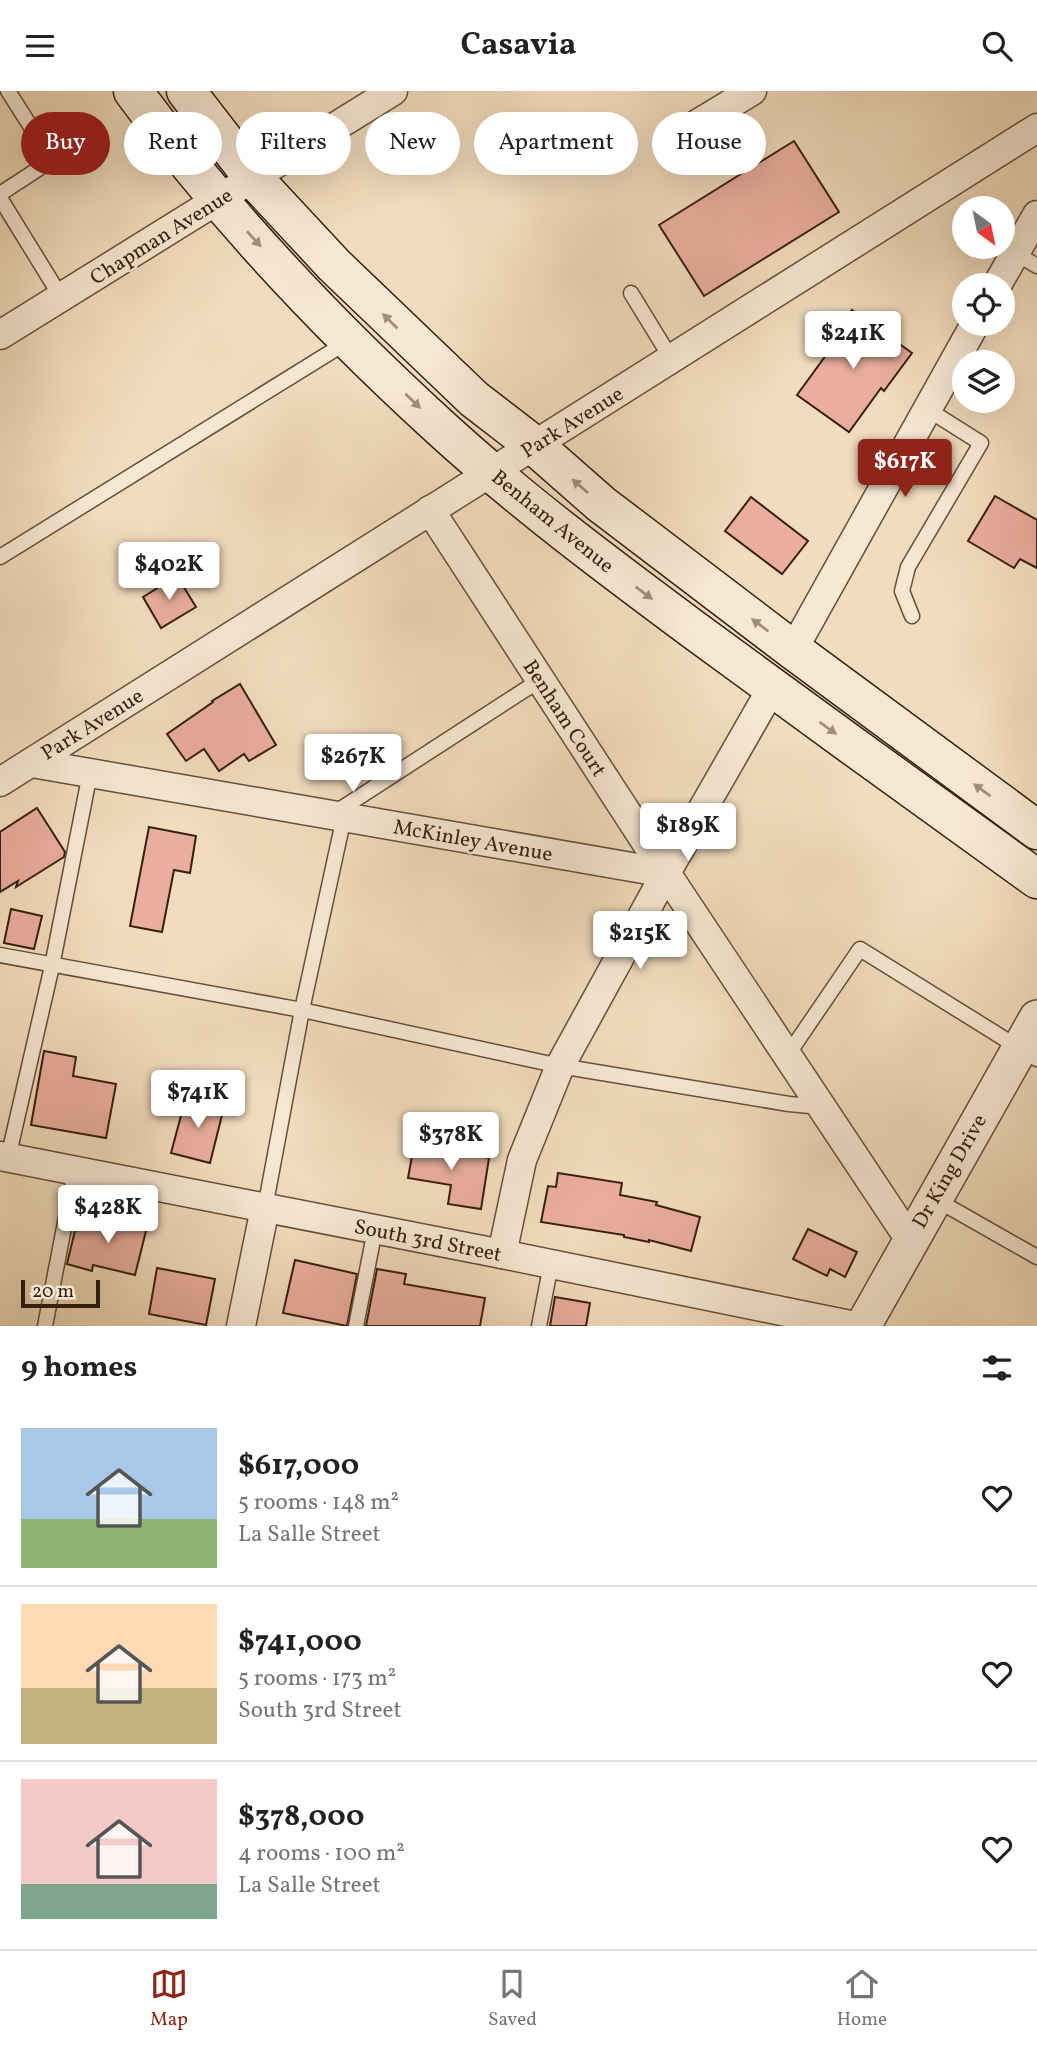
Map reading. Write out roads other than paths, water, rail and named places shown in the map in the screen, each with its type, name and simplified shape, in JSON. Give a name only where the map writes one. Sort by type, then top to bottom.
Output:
[{"type":"main road","name":"Benham Avenue","points":[[133,91],[219,200],[298,288],[443,431],[586,550],[1037,879]]},
{"type":"main road","name":"Benham Avenue","points":[[186,91],[254,179],[334,265],[474,399],[535,446],[601,504],[1037,830]]},
{"type":"street","points":[[718,112],[752,91]]},
{"type":"street","name":"Chapman Avenue","points":[[0,335],[254,179],[383,94]]},
{"type":"street","name":"Park Avenue","points":[[0,782],[1037,128]]},
{"type":"street","points":[[1011,273],[1026,260],[1037,215]]},
{"type":"street","points":[[793,650],[968,336]]},
{"type":"street","name":"Benham Court","points":[[430,510],[666,873],[910,1240]]},
{"type":"street","points":[[502,1254],[522,1160],[560,1066],[772,688]]},
{"type":"street","name":"McKinley Avenue","points":[[32,763],[666,873]]},
{"type":"street","name":"Dr King Drive","points":[[863,1326],[933,1199],[1028,1053],[1037,1018]]},
{"type":"street","name":"South 3rd Street","points":[[4,1157],[855,1326]]},
{"type":"street","points":[[241,1326],[265,1208]]},
{"type":"lane","points":[[8,91],[52,160],[0,196],[61,297]]},
{"type":"lane","points":[[631,293],[672,360]]},
{"type":"lane","points":[[0,558],[350,341]]},
{"type":"lane","points":[[912,617],[902,591],[908,567],[981,443],[927,409]]},
{"type":"lane","points":[[265,1208],[338,816],[540,680]]},
{"type":"lane","points":[[4,1157],[51,966],[90,773]]},
{"type":"lane","points":[[787,1056],[859,949],[1028,1053]]},
{"type":"lane","points":[[0,955],[302,1010],[560,1066],[821,1107]]},
{"type":"lane","points":[[45,1326],[75,1171]]},
{"type":"lane","points":[[933,1199],[1037,1257]]},
{"type":"lane","points":[[356,1326],[375,1230]]},
{"type":"lane","points":[[539,1326],[551,1264]]}]
